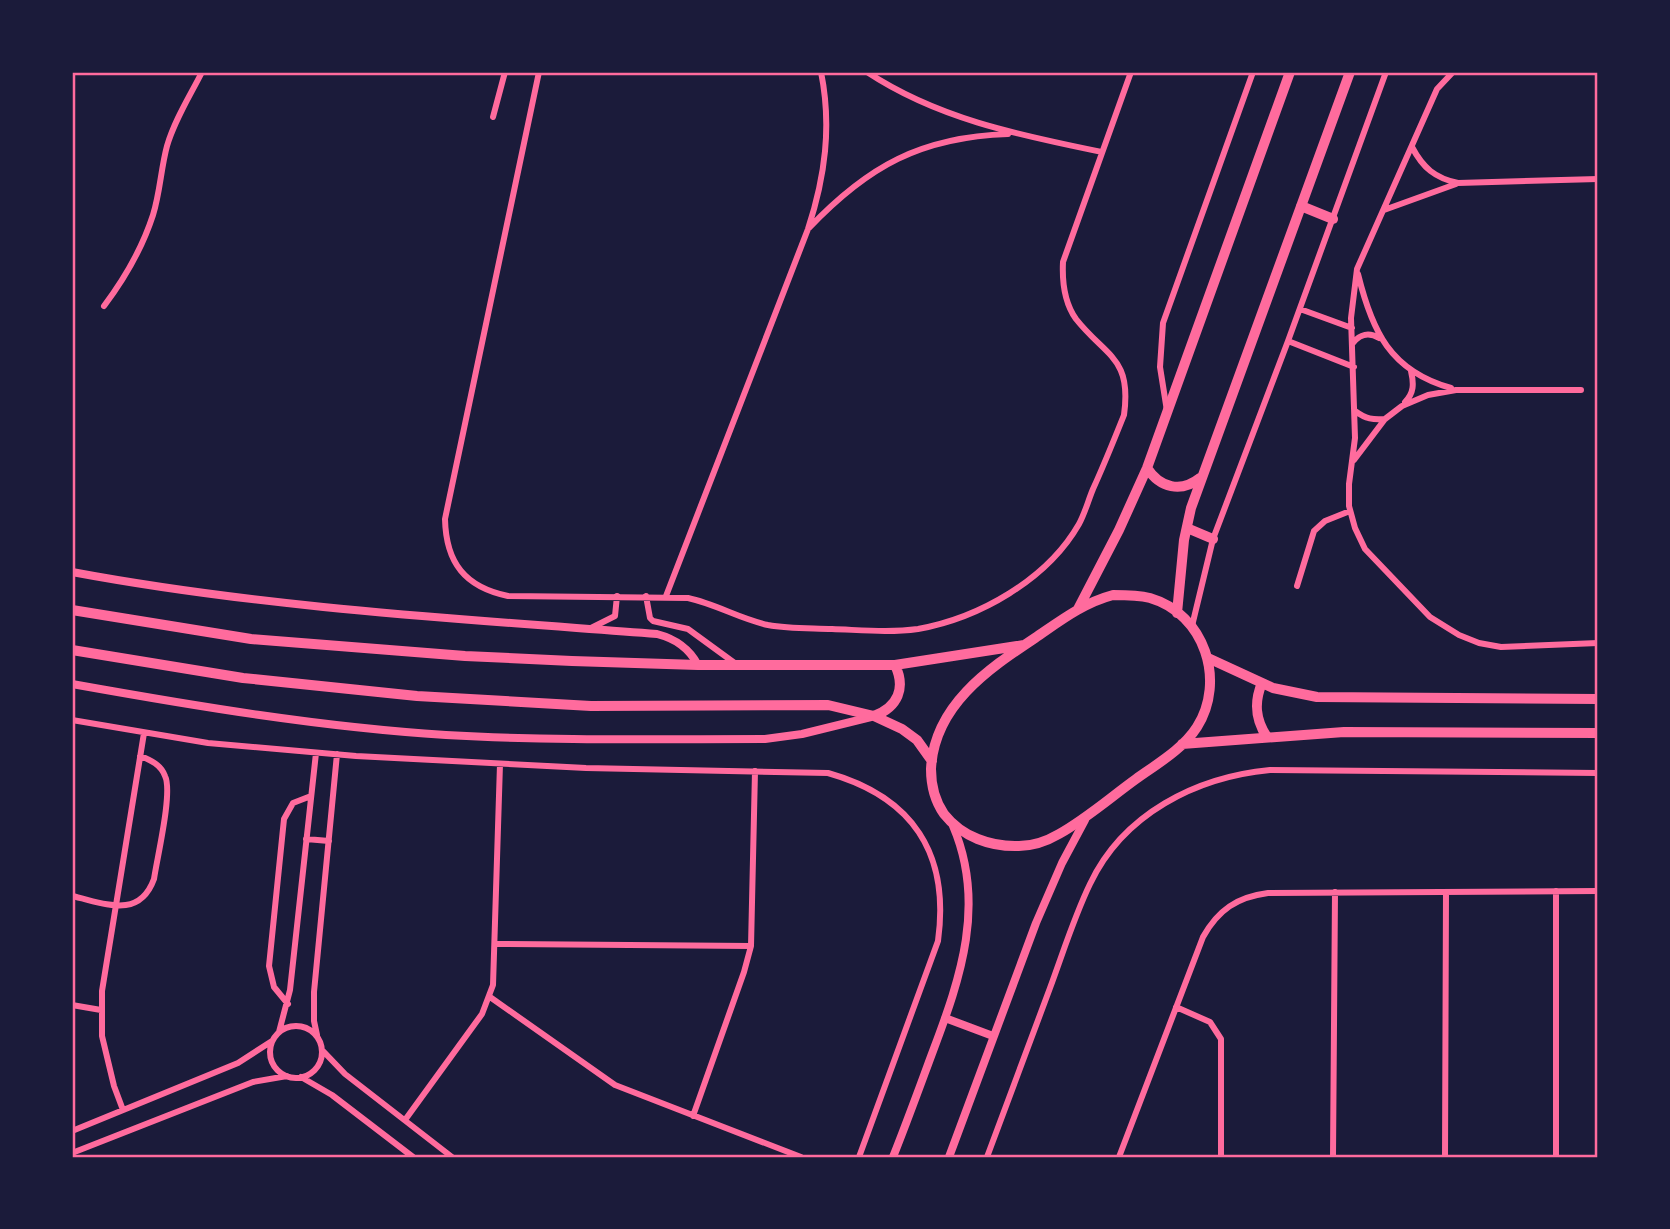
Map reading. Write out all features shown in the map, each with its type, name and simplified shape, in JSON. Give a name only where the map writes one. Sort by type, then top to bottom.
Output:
[{"type":"main road","points":[[1077,609],[1119,530],[1147,468],[1290,72]]},
{"type":"main road","points":[[1177,613],[1191,508],[1350,72]]},
{"type":"main road","points":[[1301,206],[1333,219]]},
{"type":"main road","points":[[1147,468],[1161,484],[1172,487],[1182,488],[1201,478]]},
{"type":"main road","points":[[1187,528],[1213,539]]},
{"type":"main road","points":[[1132,595],[1151,598],[1177,613],[1192,626],[1208,658],[1211,682],[1206,706],[1196,728],[1182,744],[1091,812],[1043,842],[1024,846],[986,843],[968,835],[952,823],[936,802],[931,779],[932,761],[937,734],[961,695],[1024,645],[1077,609],[1104,598],[1132,595]]},
{"type":"main road","points":[[72,610],[250,639],[478,657],[698,665],[894,665],[1024,645]]},
{"type":"main road","points":[[72,650],[243,678],[417,696],[591,706],[807,704],[849,709],[874,716],[902,729],[917,740],[932,761]]},
{"type":"main road","points":[[1208,658],[1289,693],[1317,697],[1598,699]]},
{"type":"main road","points":[[874,716],[887,711],[896,702],[901,690],[900,677],[894,665]]},
{"type":"main road","points":[[1262,683],[1257,699],[1257,715],[1267,737]]},
{"type":"main road","points":[[1182,744],[1344,732],[1598,733]]},
{"type":"street","points":[[104,306],[128,273],[142,242],[153,214],[170,139],[202,72]]},
{"type":"street","points":[[493,117],[505,72]]},
{"type":"street","points":[[539,72],[445,520],[445,538],[460,571],[474,584],[490,592],[508,596],[666,596],[706,602],[749,621],[772,626],[884,632],[917,629],[950,621],[980,609],[1027,580],[1059,550],[1078,524],[1124,415],[1126,398],[1124,380],[1118,364],[1076,318],[1067,301],[1062,282],[1063,262],[1131,72]]},
{"type":"street","points":[[666,596],[819,196],[827,127],[821,72]]},
{"type":"street","points":[[867,72],[940,111],[1015,134],[1101,152]]},
{"type":"street","points":[[1167,411],[1160,367],[1163,323],[1252,72]]},
{"type":"street","points":[[1192,626],[1213,539],[1386,72]]},
{"type":"street","points":[[1453,72],[1437,89],[1357,270],[1352,328],[1355,411],[1353,461],[1349,484],[1350,510],[1364,549],[1430,617],[1459,635],[1479,643],[1501,647],[1598,643]]},
{"type":"street","points":[[808,229],[857,183],[916,150],[970,137],[1015,134]]},
{"type":"street","points":[[1412,147],[1419,161],[1430,172],[1443,180],[1458,183],[1598,179]]},
{"type":"street","points":[[1384,211],[1458,183]]},
{"type":"street","points":[[1357,270],[1367,311],[1381,339],[1411,371],[1433,383],[1456,390]]},
{"type":"street","points":[[1300,309],[1352,328]]},
{"type":"street","points":[[1353,343],[1366,334],[1381,339]]},
{"type":"street","points":[[1288,341],[1354,368]]},
{"type":"street","points":[[1402,407],[1411,397],[1414,384],[1411,371]]},
{"type":"street","points":[[1353,461],[1385,419],[1402,407],[1428,395],[1456,390],[1581,390]]},
{"type":"street","points":[[1355,411],[1364,418],[1385,419]]},
{"type":"street","points":[[1297,586],[1314,531],[1325,521],[1350,510]]},
{"type":"street","points":[[72,572],[299,606],[668,637],[686,648],[698,665]]},
{"type":"street","points":[[587,629],[610,621],[615,616],[617,596]]},
{"type":"street","points":[[646,596],[653,621],[693,632],[738,665]]},
{"type":"street","points":[[72,684],[242,712],[349,726],[484,736],[765,739],[838,726],[874,716]]},
{"type":"street","points":[[72,720],[208,743],[316,753],[500,764],[828,773],[875,790],[895,805],[913,824],[926,845],[941,892],[942,916],[938,941],[859,1157]]},
{"type":"street","points":[[123,1110],[102,1036],[102,991],[144,733]]},
{"type":"street","points":[[72,1131],[238,1063],[272,1041],[278,1032],[288,1004],[316,753]]},
{"type":"street","points":[[337,754],[314,992],[317,1035],[323,1051],[336,1067],[452,1157]]},
{"type":"street","points":[[72,896],[129,906],[141,901],[150,891],[168,787],[160,767],[151,760],[140,757]]},
{"type":"street","points":[[405,1120],[482,1014],[490,997],[495,972],[500,764]]},
{"type":"street","points":[[987,1157],[1090,882],[1120,840],[1159,806],[1212,780],[1246,772],[1270,770],[1598,773]]},
{"type":"street","points":[[693,1116],[751,946],[755,771]]},
{"type":"street","points":[[288,1004],[274,987],[269,966],[284,819],[293,803],[311,796]]},
{"type":"street","points":[[949,1157],[1052,885],[1076,834],[1091,812]]},
{"type":"street","points":[[894,1157],[946,1018],[963,962],[969,902],[967,873],[961,845],[952,823]]},
{"type":"street","points":[[306,839],[329,841]]},
{"type":"street","points":[[1556,891],[1556,1157]]},
{"type":"street","points":[[1119,1157],[1203,937],[1222,910],[1236,901],[1251,895],[1335,892],[1598,891]]},
{"type":"street","points":[[1333,1157],[1335,892]]},
{"type":"street","points":[[1445,1157],[1446,892]]},
{"type":"street","points":[[496,944],[751,946]]},
{"type":"street","points":[[490,997],[615,1085],[802,1157]]},
{"type":"street","points":[[72,1005],[101,1010]]},
{"type":"street","points":[[1176,1007],[1210,1022],[1221,1038],[1221,1157]]},
{"type":"street","points":[[946,1018],[993,1036]]},
{"type":"street","points":[[278,1032],[294,1025],[303,1026],[317,1035]]},
{"type":"street","points":[[272,1041],[272,1062],[275,1068],[286,1076]]},
{"type":"street","points":[[72,1153],[253,1082],[308,1075],[319,1065],[323,1051]]},
{"type":"street","points":[[301,1077],[332,1095],[413,1157]]}]
